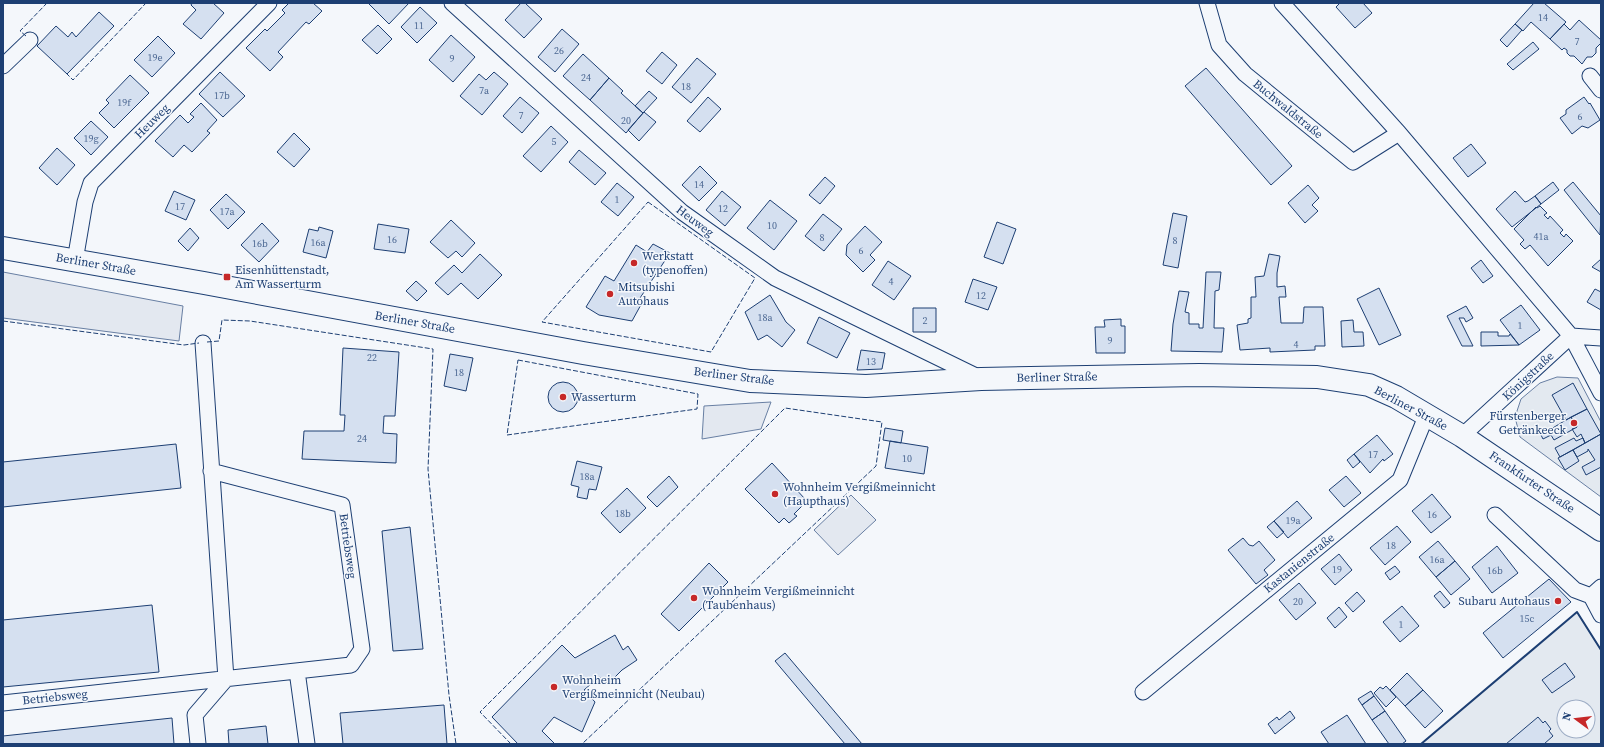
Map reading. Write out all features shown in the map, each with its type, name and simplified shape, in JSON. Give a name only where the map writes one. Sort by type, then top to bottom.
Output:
[{"type":"main road","name":"Berliner Straße","points":[[3,248],[204,283],[583,353],[750,380],[866,386],[981,379],[1199,375],[1317,377],[1369,385],[1396,397],[1462,436]]},
{"type":"main road","name":"Frankfurter Straße","points":[[1462,436],[1601,530]]},
{"type":"street","name":"Heuweg","points":[[75,261],[85,202],[91,184],[269,3]]},
{"type":"street","name":"Heuweg","points":[[452,3],[682,212],[744,257],[775,278],[981,379]]},
{"type":"street","name":"Buchwaldstraße","points":[[1207,3],[1219,45],[1245,74],[1353,162],[1399,133]]},
{"type":"street","points":[[1282,3],[1399,133],[1571,336],[1601,393]]},
{"type":"street","points":[[3,66],[30,40]]},
{"type":"street","points":[[1590,76],[1601,90]]},
{"type":"street","points":[[1571,336],[1601,338]]},
{"type":"street","name":"Königstraße","points":[[1462,436],[1571,336]]},
{"type":"street","points":[[198,744],[195,715],[226,679],[211,471],[204,343]]},
{"type":"street","name":"Kastanienstraße","points":[[1142,692],[1400,480],[1427,414]]},
{"type":"street","name":"Betriebsweg","points":[[3,702],[351,665],[362,649],[342,505],[211,471]]},
{"type":"street","points":[[1495,515],[1575,590],[1596,592],[1601,615]]},
{"type":"street","points":[[297,671],[307,744]]},
{"type":"shaded area","points":[[3,272],[183,306],[179,341],[3,318]]},
{"type":"shaded area","points":[[1557,377],[1578,378],[1601,422],[1601,497],[1520,437],[1515,417],[1521,399],[1540,383]]},
{"type":"shaded area","points":[[771,402],[761,429],[702,439],[704,406]]},
{"type":"shaded area","points":[[851,495],[876,520],[838,555],[814,530]]},
{"type":"shaded area","points":[[1577,612],[1601,650],[1601,744],[1421,744]]},
{"type":"building","points":[[192,3],[213,3],[224,13],[201,39],[183,24],[196,10],[191,5]]},
{"type":"building","points":[[289,3],[313,3],[322,11],[309,24],[306,22],[278,52],[283,57],[270,71],[246,48],[265,29],[267,31],[285,13],[282,10]]},
{"type":"building","points":[[368,3],[409,3],[389,24]]},
{"type":"building","points":[[521,3],[525,3],[542,19],[524,38],[505,20]]},
{"type":"building","points":[[1340,3],[1363,3],[1372,13],[1355,28],[1336,7]]},
{"type":"building","points":[[1534,3],[1544,3],[1566,22],[1550,39],[1531,22],[1523,31],[1515,24]]},
{"type":"building","points":[[420,7],[437,23],[417,43],[401,27]]},
{"type":"building","points":[[99,12],[114,26],[67,74],[37,46],[56,26],[68,37],[72,32],[76,37]]},
{"type":"building","points":[[1579,20],[1601,40],[1601,43],[1596,48],[1596,53],[1592,57],[1587,57],[1582,64],[1574,56],[1570,56],[1567,53],[1567,50],[1564,48],[1562,50],[1550,39],[1564,24],[1570,30]]},
{"type":"building","points":[[1515,24],[1522,30],[1507,47],[1500,40]]},
{"type":"building","points":[[378,25],[392,39],[377,54],[362,40]]},
{"type":"building","points":[[562,29],[579,44],[555,72],[538,57]]},
{"type":"building","points":[[451,35],[475,57],[453,82],[429,60]]},
{"type":"building","points":[[158,36],[175,53],[152,77],[134,60]]},
{"type":"building","points":[[1533,42],[1539,49],[1513,70],[1507,64]]},
{"type":"building","points":[[662,52],[677,65],[662,84],[646,71]]},
{"type":"building","points":[[583,54],[609,78],[590,100],[563,76]]},
{"type":"building","points":[[697,58],[716,74],[691,103],[672,87]]},
{"type":"building","points":[[1206,68],[1292,166],[1271,185],[1185,86]]},
{"type":"building","points":[[220,72],[245,96],[223,117],[199,94]]},
{"type":"building","points":[[494,72],[508,84],[482,115],[460,96],[479,74],[486,80]]},
{"type":"building","points":[[130,75],[149,93],[114,128],[99,113],[109,103],[106,100]]},
{"type":"building","points":[[609,78],[623,91],[621,93],[643,113],[626,133],[590,100]]},
{"type":"building","points":[[649,91],[657,98],[643,113],[635,106]]},
{"type":"building","points":[[520,97],[539,113],[522,133],[503,116]]},
{"type":"building","points":[[708,97],[721,109],[700,132],[687,121]]},
{"type":"building","points":[[1584,97],[1589,104],[1590,103],[1600,120],[1588,128],[1582,126],[1572,134],[1560,118],[1566,114],[1566,110]]},
{"type":"building","points":[[201,103],[217,120],[207,131],[210,133],[192,152],[184,145],[173,157],[155,141],[180,115],[188,123],[194,117],[190,114]]},
{"type":"building","points":[[644,112],[656,122],[639,141],[628,130]]},
{"type":"building","points":[[91,121],[108,137],[91,155],[74,138]]},
{"type":"building","points":[[551,126],[568,142],[541,172],[523,156]]},
{"type":"building","points":[[294,133],[310,149],[294,167],[277,152]]},
{"type":"building","points":[[1471,144],[1486,163],[1468,177],[1453,158]]},
{"type":"building","points":[[57,148],[75,165],[57,185],[39,168]]},
{"type":"building","points":[[579,150],[606,173],[595,185],[569,162]]},
{"type":"building","points":[[700,166],[717,183],[699,201],[682,185]]},
{"type":"building","points":[[825,177],[835,186],[820,204],[809,195]]},
{"type":"building","points":[[1553,182],[1559,190],[1541,204],[1535,196]]},
{"type":"building","points":[[1573,182],[1601,216],[1600,235],[1564,190]]},
{"type":"building","points":[[617,183],[634,197],[618,216],[601,202]]},
{"type":"building","points":[[1308,185],[1319,198],[1312,205],[1318,211],[1305,223],[1288,203]]},
{"type":"building","points":[[174,191],[195,200],[186,220],[165,211]]},
{"type":"building","points":[[722,191],[741,207],[725,226],[706,210]]},
{"type":"building","points":[[1515,191],[1525,202],[1535,196],[1541,204],[1512,227],[1496,209]]},
{"type":"building","points":[[226,194],[245,212],[228,229],[210,210]]},
{"type":"building","points":[[770,200],[797,221],[774,250],[747,228]]},
{"type":"building","points":[[1540,206],[1547,213],[1544,215],[1548,219],[1550,216],[1563,230],[1560,233],[1564,237],[1566,234],[1573,241],[1548,266],[1530,245],[1525,249],[1520,244],[1524,240],[1514,229],[1536,207],[1537,208]]},
{"type":"building","points":[[1173,213],[1187,216],[1178,268],[1163,265]]},
{"type":"building","points":[[823,214],[842,229],[824,251],[805,236]]},
{"type":"building","points":[[451,220],[475,243],[462,257],[456,251],[448,258],[430,242]]},
{"type":"building","points":[[997,222],[1016,229],[1003,264],[984,257]]},
{"type":"building","points":[[262,223],[279,241],[259,262],[241,245]]},
{"type":"building","points":[[378,224],[409,229],[405,253],[374,249]]},
{"type":"building","points":[[865,226],[882,242],[870,255],[875,260],[863,272],[846,255],[847,245]]},
{"type":"building","points":[[319,227],[333,231],[326,258],[303,252],[309,229],[318,231]]},
{"type":"building","points":[[190,228],[199,238],[188,251],[178,241]]},
{"type":"building","points":[[653,244],[670,253],[640,298],[643,301],[632,321],[599,315],[586,307],[605,276],[614,281],[636,245],[647,252]]},
{"type":"building","points":[[480,254],[502,275],[478,299],[461,283],[448,295],[435,283],[454,265],[462,273]]},
{"type":"building","points":[[1269,254],[1280,256],[1277,273],[1277,287],[1285,286],[1286,297],[1279,297],[1281,323],[1303,323],[1304,307],[1323,307],[1325,346],[1315,346],[1315,350],[1270,352],[1270,348],[1240,350],[1237,325],[1248,323],[1248,319],[1251,318],[1251,297],[1256,297],[1255,277],[1264,276]]},
{"type":"building","points":[[1601,259],[1601,272],[1592,267]]},
{"type":"building","points":[[1481,260],[1493,276],[1483,283],[1471,268]]},
{"type":"building","points":[[888,261],[911,276],[894,300],[872,285]]},
{"type":"building","points":[[1206,272],[1221,272],[1219,290],[1215,291],[1214,328],[1224,328],[1222,352],[1171,351],[1173,324],[1179,291],[1189,292],[1185,312],[1189,313],[1189,324],[1199,324],[1199,328],[1203,328]]},
{"type":"building","points":[[973,279],[997,287],[988,310],[965,302]]},
{"type":"building","points":[[416,281],[427,291],[417,301],[406,291]]},
{"type":"building","points":[[1379,288],[1401,335],[1379,345],[1357,299]]},
{"type":"building","points":[[1595,289],[1601,292],[1601,310],[1587,302]]},
{"type":"building","points":[[770,295],[786,322],[795,330],[782,347],[767,335],[758,340],[745,312]]},
{"type":"building","points":[[1521,305],[1540,330],[1519,345],[1500,320]]},
{"type":"building","points":[[1466,306],[1473,318],[1466,322],[1464,318],[1459,318],[1473,346],[1462,346],[1447,316]]},
{"type":"building","points":[[913,308],[936,308],[936,332],[913,332]]},
{"type":"building","points":[[819,317],[850,333],[837,358],[807,343]]},
{"type":"building","points":[[1121,319],[1121,326],[1125,326],[1125,353],[1096,353],[1095,327],[1105,327],[1104,320]]},
{"type":"building","points":[[1353,320],[1354,332],[1363,332],[1364,346],[1342,347],[1341,321]]},
{"type":"building","points":[[1481,332],[1498,332],[1498,336],[1509,336],[1510,334],[1519,345],[1481,346]]},
{"type":"building","points":[[343,348],[399,352],[395,416],[384,416],[383,433],[397,434],[396,463],[302,459],[304,431],[344,431],[345,415],[340,415]]},
{"type":"building","points":[[861,350],[885,353],[882,369],[857,370]]},
{"type":"building","points":[[450,354],[473,358],[466,391],[444,386]]},
{"type":"building","name":"Wasserturm","points":[[563,382],[574,386],[578,397],[574,408],[563,412],[552,408],[548,397],[552,386]]},
{"type":"building","points":[[1573,383],[1587,409],[1566,420],[1552,395]]},
{"type":"building","points":[[1587,409],[1601,434],[1585,443],[1581,434],[1577,437],[1572,429],[1577,427],[1571,417]]},
{"type":"building","points":[[1571,417],[1577,427],[1554,440],[1551,435],[1543,439],[1541,435]]},
{"type":"building","points":[[885,428],[903,431],[901,443],[883,440]]},
{"type":"building","points":[[1601,434],[1601,467],[1586,475],[1582,467],[1595,460],[1588,449],[1588,451],[1577,457],[1573,450]]},
{"type":"building","points":[[1377,435],[1393,454],[1384,461],[1383,459],[1370,473],[1354,454]]},
{"type":"building","points":[[1574,438],[1576,441],[1583,438],[1585,443],[1560,457],[1555,448]]},
{"type":"building","points":[[890,441],[928,447],[924,474],[885,468]]},
{"type":"building","points":[[176,444],[181,488],[3,507],[3,462]]},
{"type":"building","points":[[1573,450],[1579,461],[1565,470],[1558,458]]},
{"type":"building","points":[[1354,454],[1360,462],[1353,468],[1347,460]]},
{"type":"building","points":[[577,461],[602,467],[596,490],[589,489],[587,499],[577,497],[579,487],[571,485]]},
{"type":"building","name":"Wohnheim Vergißmeinnicht (Haupthaus)","points":[[772,463],[805,499],[800,505],[802,506],[794,514],[797,516],[789,523],[784,518],[779,523],[745,489]]},
{"type":"building","points":[[669,476],[678,487],[657,507],[647,497]]},
{"type":"building","points":[[1346,476],[1361,493],[1344,507],[1329,490]]},
{"type":"building","points":[[627,488],[646,508],[620,533],[601,513]]},
{"type":"building","points":[[1432,494],[1451,517],[1431,533],[1412,511]]},
{"type":"building","points":[[1297,501],[1312,518],[1288,538],[1274,521]]},
{"type":"building","points":[[1274,521],[1284,532],[1277,538],[1267,527]]},
{"type":"building","points":[[1397,526],[1411,542],[1385,565],[1370,548]]},
{"type":"building","points":[[410,527],[423,649],[393,651],[382,531]]},
{"type":"building","points":[[1243,538],[1249,545],[1253,546],[1259,541],[1275,560],[1264,570],[1268,575],[1256,584],[1228,550]]},
{"type":"building","points":[[1438,541],[1455,561],[1436,577],[1419,557]]},
{"type":"building","points":[[1497,546],[1518,573],[1492,593],[1472,567]]},
{"type":"building","points":[[1339,554],[1352,570],[1335,585],[1321,569]]},
{"type":"building","points":[[1455,561],[1470,579],[1451,595],[1436,577]]},
{"type":"building","name":"Wohnheim Vergißmeinnicht (Taubenhaus)","points":[[709,563],[728,582],[679,631],[661,614]]},
{"type":"building","points":[[1395,566],[1400,572],[1390,580],[1385,573]]},
{"type":"building","points":[[1549,579],[1571,602],[1503,658],[1483,633]]},
{"type":"building","points":[[1299,583],[1316,603],[1296,620],[1279,600]]},
{"type":"building","points":[[1440,591],[1450,603],[1444,608],[1434,596]]},
{"type":"building","points":[[1357,592],[1365,601],[1353,612],[1345,603]]},
{"type":"building","points":[[152,605],[159,672],[3,687],[3,620]]},
{"type":"building","points":[[1402,606],[1419,626],[1400,642],[1383,622]]},
{"type":"building","points":[[1339,607],[1347,617],[1335,628],[1327,618]]},
{"type":"building","name":"Wohnheim Vergißmeinnicht (Neubau)","points":[[615,635],[623,650],[628,646],[637,660],[622,670],[608,684],[599,677],[584,690],[595,702],[582,732],[554,717],[542,731],[555,744],[518,744],[492,717],[562,645],[575,658]]},
{"type":"building","points":[[785,653],[862,744],[845,744],[775,661]]},
{"type":"building","points":[[1565,663],[1575,677],[1552,693],[1542,680]]},
{"type":"building","points":[[1407,673],[1423,690],[1405,706],[1390,690]]},
{"type":"building","points":[[1386,686],[1396,697],[1386,707],[1374,693],[1380,687],[1383,689]]},
{"type":"building","points":[[1423,690],[1443,711],[1425,728],[1405,706]]},
{"type":"building","points":[[1371,691],[1374,696],[1362,705],[1358,699]]},
{"type":"building","points":[[1374,696],[1385,711],[1372,720],[1362,705]]},
{"type":"building","points":[[444,705],[447,744],[343,744],[340,713]]},
{"type":"building","points":[[1290,711],[1295,718],[1275,734],[1268,724],[1277,717],[1279,720]]},
{"type":"building","points":[[1385,711],[1406,741],[1402,744],[1389,744],[1372,720]]},
{"type":"building","points":[[1347,715],[1366,744],[1329,744],[1321,732]]},
{"type":"building","points":[[1538,717],[1543,723],[1545,721],[1551,729],[1549,731],[1553,736],[1544,744],[1506,744]]},
{"type":"building","points":[[172,718],[174,744],[3,744],[3,736]]},
{"type":"building","points":[[266,726],[268,744],[229,744],[228,730]]},
{"type":"fence","points":[[26,36],[20,31],[47,3]]},
{"type":"fence","points":[[66,73],[73,80],[146,3]]},
{"type":"fence","points":[[648,202],[755,278],[711,352],[542,322],[648,202]]},
{"type":"fence","points":[[207,342],[219,341],[222,320],[250,321],[433,349],[428,469],[449,695],[456,744]]},
{"type":"fence","points":[[3,321],[184,345],[199,343]]},
{"type":"fence","points":[[518,360],[698,394],[697,409],[507,435],[518,360]]},
{"type":"fence","points":[[511,744],[480,712],[785,408],[882,422],[876,466],[582,744]]},
{"type":"wall","points":[[1421,744],[1577,612],[1601,650]]},
{"type":"place","name":"Werkstatt (typenoffen)","points":[[634,263]]},
{"type":"place","name":"Eisenhüttenstadt, Am Wasserturm","points":[[227,277]]},
{"type":"place","name":"Mitsubishi Autohaus","points":[[610,294]]},
{"type":"place","name":"Wasserturm","points":[[563,397]]},
{"type":"place","name":"Fürstenberger Getränkeeck","points":[[1574,423]]},
{"type":"place","name":"Wohnheim Vergißmeinnicht (Haupthaus)","points":[[775,494]]},
{"type":"place","name":"Wohnheim Vergißmeinnicht (Taubenhaus)","points":[[694,598]]},
{"type":"place","name":"Subaru Autohaus","points":[[1558,601]]},
{"type":"place","name":"Wohnheim Vergißmeinnicht (Neubau)","points":[[554,687]]}]
